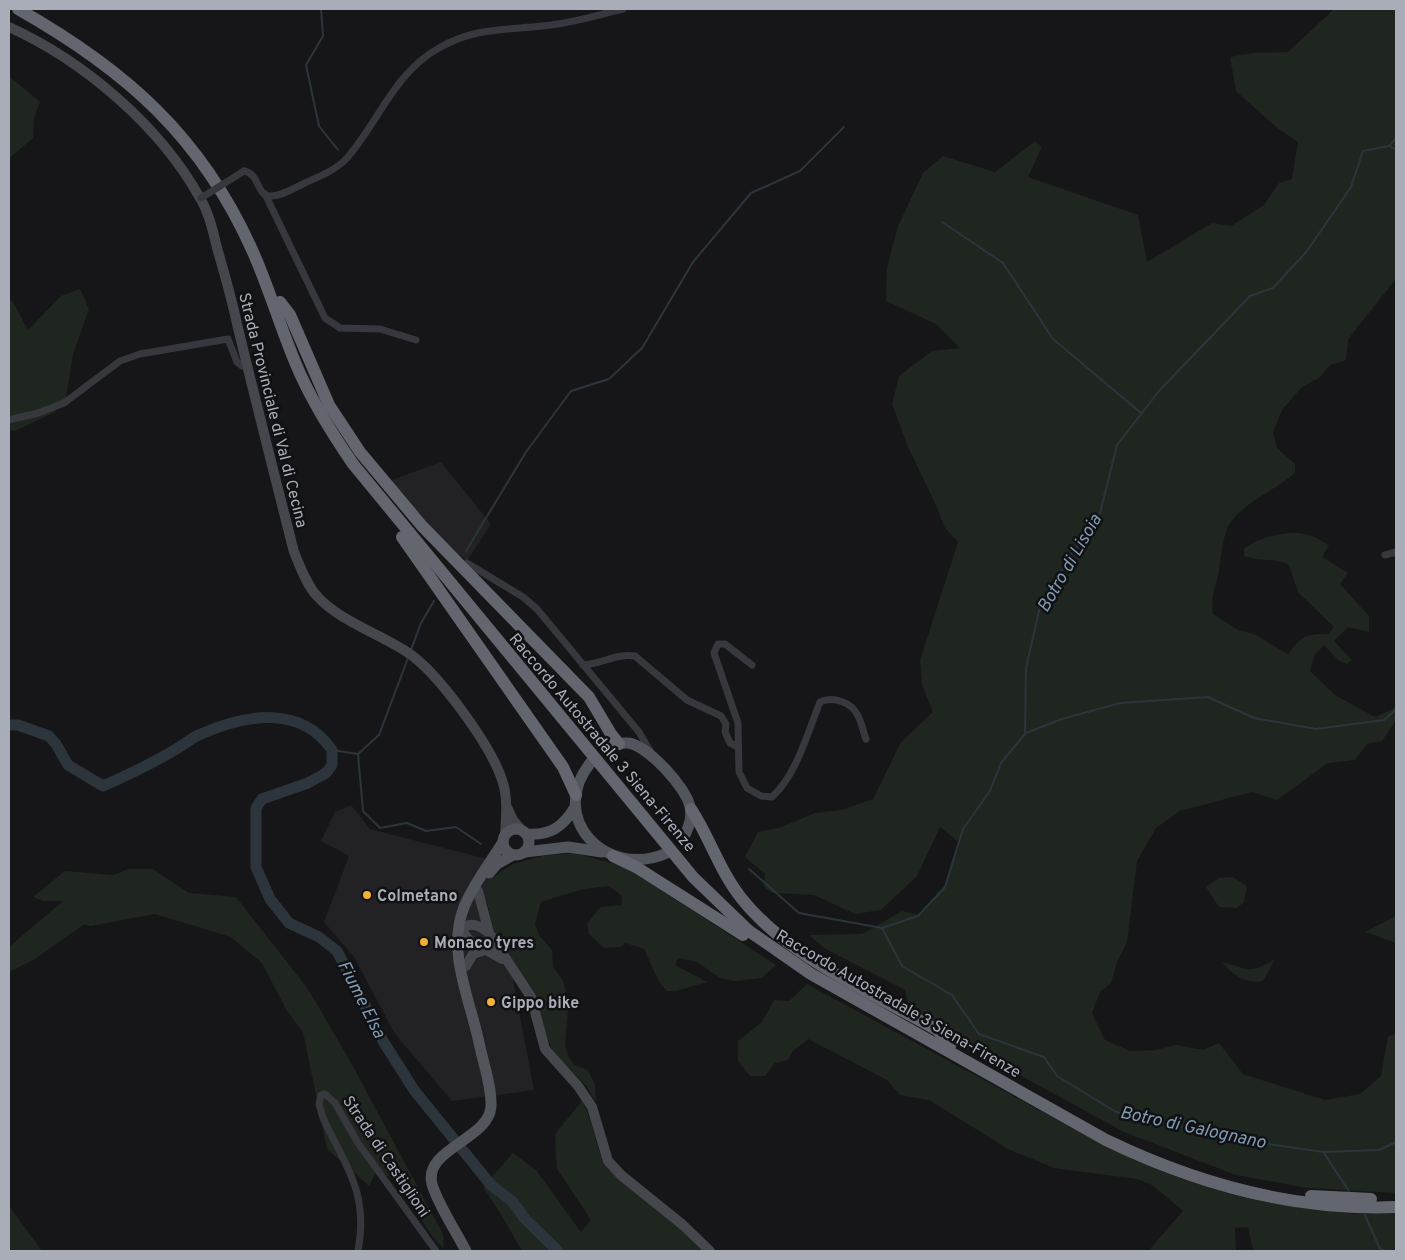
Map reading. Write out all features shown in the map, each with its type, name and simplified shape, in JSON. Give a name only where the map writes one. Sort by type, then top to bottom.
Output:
[{"type":"highway","name":"Raccordo Autostradale 3 Siena-Firenze","points":[[18,9],[99,59],[170,122],[193,150],[222,192],[247,240],[295,362],[319,412],[366,480],[699,883],[738,922],[770,947],[812,974],[1106,1140],[1145,1159],[1188,1175],[1250,1193],[1326,1206],[1396,1207]]},
{"type":"highway","name":"Raccordo Autostradale 3 Siena-Firenze","points":[[35,9],[104,53],[144,87],[183,126],[201,148],[238,205],[258,244],[316,390],[354,451],[702,876],[740,914],[784,947],[846,985],[1111,1135],[1182,1165],[1231,1180],[1300,1194],[1361,1200],[1396,1199]]},
{"type":"highway","points":[[280,302],[290,315],[329,405],[360,452],[422,526],[589,697],[611,734],[624,743]]},
{"type":"highway","points":[[295,362],[301,390],[326,434],[409,546],[563,767],[575,801]]},
{"type":"highway","points":[[691,809],[732,884],[762,921],[801,952],[937,1030],[951,1044]]},
{"type":"highway","points":[[610,854],[636,867],[804,976],[898,1030],[914,1033]]},
{"type":"main road","name":"Strada Provinciale di Val di Cecina","points":[[9,27],[38,41],[69,61],[140,120],[175,158],[201,198],[212,228],[294,552],[316,596],[334,610],[408,653],[426,668],[492,755],[503,782],[506,806],[504,839]]},
{"type":"main road","points":[[606,749],[624,743],[642,748],[653,757],[687,798],[691,809],[688,829],[682,840]]},
{"type":"main road","points":[[466,1251],[432,1184],[432,1171],[439,1158],[480,1128],[489,1115],[491,1098],[457,945],[459,922],[504,839],[514,829],[543,835],[553,831],[567,820],[575,801],[582,774],[591,762]]},
{"type":"main road","points":[[575,801],[582,832],[610,854]]},
{"type":"main road","name":"Strada Provinciale di Val di Cecina","points":[[506,806],[513,820],[524,832]]},
{"type":"main road","points":[[462,964],[463,931],[475,890],[493,868],[519,853],[529,841],[524,832]]},
{"type":"main road","points":[[504,839],[506,850],[519,853],[568,847],[639,860],[667,853]]},
{"type":"main road","points":[[475,890],[489,933],[531,997],[546,1051],[577,1084],[590,1104],[604,1152],[610,1164],[695,1235],[710,1251]]},
{"type":"main road","points":[[463,931],[475,925],[489,933]]},
{"type":"main road","points":[[463,931],[485,950],[506,961]]},
{"type":"main road","points":[[462,964],[475,953],[485,950]]},
{"type":"street","points":[[265,194],[268,196],[284,193],[328,172],[346,159],[398,83],[414,65],[437,48],[474,33],[500,28],[543,26],[623,9]]},
{"type":"street","points":[[201,198],[244,171],[253,175],[265,194],[324,318],[340,328],[380,329],[397,332],[416,340]]},
{"type":"street","points":[[9,420],[38,413],[64,403],[120,361],[140,354],[228,338],[237,362],[242,366],[247,364]]},
{"type":"street","points":[[1385,555],[1396,552]]},
{"type":"street","points":[[467,563],[529,602],[634,727],[653,757]]},
{"type":"street","points":[[752,665],[725,644],[718,644],[714,653],[738,723],[739,772],[747,788],[761,796],[772,797],[781,789],[792,770],[820,702],[828,698],[839,699],[858,713],[866,739]]},
{"type":"street","points":[[583,665],[598,664],[625,654],[635,656],[687,700],[721,716],[726,724],[725,732],[730,743],[738,747]]},
{"type":"street","points":[[624,743],[635,734],[634,727]]},
{"type":"street","name":"Strada di Castiglioni","points":[[358,1251],[361,1227],[359,1195],[323,1118],[319,1104],[321,1095],[326,1094],[335,1103],[358,1143],[436,1251]]},
{"type":"shaded area","points":[[1334,9],[1396,9],[1396,279],[1348,340],[1346,360],[1330,365],[1319,378],[1302,387],[1282,410],[1273,432],[1277,448],[1295,464],[1295,473],[1246,507],[1230,523],[1224,541],[1212,607],[1213,614],[1238,630],[1254,634],[1288,654],[1305,637],[1328,634],[1334,627],[1298,592],[1289,565],[1278,561],[1244,556],[1244,549],[1258,541],[1275,535],[1292,533],[1311,536],[1329,545],[1322,557],[1348,573],[1340,584],[1369,616],[1369,632],[1348,627],[1334,641],[1352,660],[1347,664],[1338,660],[1324,645],[1315,654],[1310,671],[1335,695],[1375,717],[1395,708],[1396,720],[1382,741],[1367,744],[1355,760],[1328,763],[1277,800],[1252,792],[1180,811],[1156,828],[1137,861],[1127,942],[1117,962],[1111,983],[1100,992],[1092,1013],[1105,1040],[1130,1051],[1155,1050],[1177,1045],[1203,1050],[1219,1043],[1243,1074],[1325,1100],[1360,1094],[1381,1076],[1388,1036],[1396,1034],[1396,1193],[1307,1188],[1236,1175],[1124,1132],[963,1044],[950,1032],[909,1006],[905,990],[824,948],[809,935],[862,934],[902,911],[919,915],[945,887],[960,843],[940,827],[917,876],[881,910],[855,914],[814,895],[773,893],[764,887],[765,874],[745,857],[758,832],[779,828],[815,813],[842,810],[873,799],[901,742],[933,712],[922,685],[920,660],[958,542],[945,528],[908,447],[892,404],[899,376],[932,351],[960,348],[936,324],[886,301],[887,268],[898,226],[923,173],[943,156],[995,172],[1035,141],[1042,147],[1028,177],[1138,215],[1147,262],[1212,223],[1231,226],[1264,205],[1279,183],[1292,179],[1298,142],[1276,127],[1236,91],[1230,57],[1252,53],[1288,52]]},
{"type":"shaded area","points":[[9,76],[40,102],[34,118],[33,138],[9,158]]},
{"type":"shaded area","points":[[80,289],[89,309],[73,354],[66,398],[55,412],[17,430],[9,431],[9,302],[12,300],[28,330],[61,296]]},
{"type":"shaded area","points":[[441,462],[491,524],[467,561],[445,544],[389,481]]},
{"type":"shaded area","points":[[351,805],[370,829],[487,859],[495,874],[486,889],[487,908],[509,958],[534,1090],[452,1101],[395,1034],[354,957],[324,922],[349,856],[321,841],[335,812]]},
{"type":"shaded area","points":[[573,853],[626,867],[776,965],[762,978],[735,981],[720,978],[697,962],[678,958],[675,965],[707,982],[676,991],[667,991],[659,982],[644,949],[626,943],[620,947],[604,948],[589,934],[587,924],[600,907],[622,905],[622,896],[609,886],[583,889],[541,902],[535,924],[539,935],[552,950],[553,967],[562,979],[566,992],[568,1010],[565,1045],[574,1065],[588,1070],[595,1085],[596,1102],[587,1087],[553,1051],[493,926],[486,899],[486,889],[491,878],[513,864],[542,856]]},
{"type":"shaded area","points":[[128,869],[153,869],[189,893],[236,897],[308,989],[349,1059],[443,1234],[444,1249],[432,1236],[397,1181],[377,1170],[369,1186],[327,1149],[303,1032],[287,1011],[262,963],[231,937],[155,914],[91,926],[83,925],[35,959],[9,972],[9,947],[63,901],[43,901],[33,897],[65,871],[113,875]]},
{"type":"shaded area","points":[[1233,877],[1247,886],[1244,902],[1237,908],[1219,907],[1206,887],[1219,878]]},
{"type":"shaded area","points":[[1396,916],[1396,943],[1365,932]]},
{"type":"shaded area","points":[[1275,959],[1263,981],[1257,982],[1240,978],[1222,962],[1253,969]]},
{"type":"shaded area","points":[[807,984],[1100,1143],[1169,1174],[1199,1184],[1321,1210],[1354,1214],[1396,1213],[1396,1251],[1253,1251],[1248,1227],[1235,1228],[1236,1251],[1148,1251],[1183,1211],[1152,1185],[1137,1179],[1054,1168],[1008,1149],[929,1100],[900,1095],[887,1080],[808,1039],[793,1051],[788,1060],[775,1063],[765,1076],[750,1076],[738,1061],[738,1041],[762,1022],[774,1000],[789,1001]]},
{"type":"shaded area","points":[[582,1101],[606,1167],[688,1235],[703,1251],[522,1251],[483,1187],[513,1153],[536,1170],[581,1232],[591,1220],[557,1169],[555,1134]]},
{"type":"shaded area","points":[[9,1206],[42,1251],[9,1251]]},
{"type":"waterway","points":[[321,9],[323,36],[306,65],[319,126],[338,150]]},
{"type":"waterway","points":[[466,551],[526,452],[571,391],[609,379],[642,348],[693,262],[751,193],[800,171],[844,127]]},
{"type":"waterway","name":"Botro di Lisoia","points":[[749,869],[799,913],[882,928],[918,916],[945,887],[963,829],[990,791],[1001,763],[1025,734],[1026,668],[1039,611],[1071,555],[1100,513],[1117,445],[1159,391],[1250,296],[1273,288],[1307,251],[1351,187],[1363,151],[1389,146],[1396,138]]},
{"type":"waterway","points":[[1390,146],[1396,150]]},
{"type":"waterway","points":[[942,222],[1003,263],[1053,339],[1141,413]]},
{"type":"waterway","points":[[411,650],[421,623],[434,601]]},
{"type":"waterway","points":[[358,754],[379,735],[408,658]]},
{"type":"waterway","points":[[1026,733],[1062,719],[1120,703],[1208,697],[1254,718],[1316,729],[1384,720],[1396,709]]},
{"type":"waterway","name":"Fiume Elsa","points":[[9,725],[18,725],[49,736],[68,765],[103,786],[160,758],[198,735],[236,722],[254,718],[289,720],[305,726],[319,736],[332,750],[332,765],[326,773],[308,783],[262,799],[256,808],[256,867],[270,899],[289,923],[319,937],[337,951],[383,1041],[414,1090],[491,1185],[513,1202],[525,1219],[558,1251]]},
{"type":"waterway","points":[[332,750],[358,754],[363,811],[380,828],[407,823],[426,831],[456,827],[481,844]]},
{"type":"waterway","name":"Botro di Galognano","points":[[882,928],[902,966],[952,995],[979,1034],[1044,1057],[1057,1076],[1116,1112],[1248,1141],[1323,1152],[1379,1150],[1396,1142]]},
{"type":"waterway","points":[[1324,1153],[1350,1193]]},
{"type":"waterway","points":[[1365,1215],[1380,1249],[1385,1251]]},
{"type":"place","name":"Colmetano","points":[[367,895]]},
{"type":"place","name":"Monaco tyres","points":[[424,942]]},
{"type":"place","name":"Gippo bike","points":[[491,1002]]}]
